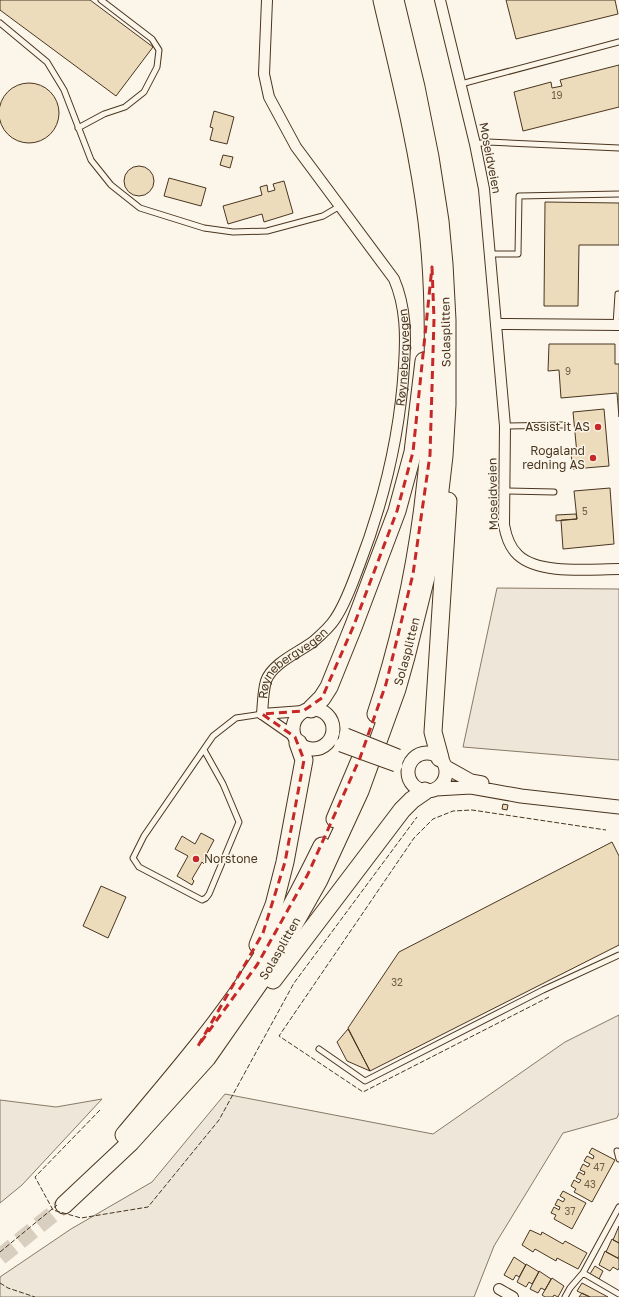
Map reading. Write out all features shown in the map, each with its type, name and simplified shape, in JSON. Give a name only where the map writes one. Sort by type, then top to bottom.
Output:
[{"type":"highway","name":"Solasplitten","points":[[203,1052],[218,1020],[257,965],[308,874],[327,838],[357,765],[386,684],[404,618],[424,513],[433,405],[434,319],[432,267],[427,220],[417,160],[382,0]]},
{"type":"highway","name":"Solasplitten","points":[[61,1202],[131,1142],[267,972],[307,901],[337,843],[360,791],[397,689],[416,623],[426,577],[444,456],[447,405],[447,320],[440,221],[430,157],[416,87],[395,0]]},
{"type":"highway","points":[[307,710],[322,698],[329,687],[397,511],[413,452],[432,267]]},
{"type":"highway","points":[[443,762],[433,732],[447,538],[450,458],[447,405]]},
{"type":"highway","points":[[203,1052],[264,933],[274,905],[285,862],[304,760],[297,740]]},
{"type":"highway","points":[[203,1052],[252,1008],[402,810],[412,800],[431,790]]},
{"type":"street","name":"Røynebergvegen","points":[[262,714],[266,682],[273,669],[322,634],[335,620],[341,609],[366,547],[390,470],[399,421],[405,355],[404,314],[401,296],[394,280],[389,271],[296,147],[269,97],[264,74],[267,0]]},
{"type":"street","name":"Moseidveien","points":[[440,0],[461,84],[484,188],[505,426],[504,525],[508,541],[516,554],[528,563],[553,569],[619,568]]},
{"type":"street","points":[[496,324],[618,325]]},
{"type":"street","name":"Røynebergvegen","points":[[262,714],[318,709],[325,712],[330,718],[343,740]]},
{"type":"street","points":[[297,740],[293,730],[294,723],[297,716],[307,710]]},
{"type":"street","name":"Røynebergvegen","points":[[262,714],[304,747],[312,749],[319,748],[326,744],[343,740],[397,760],[412,759]]},
{"type":"street","points":[[326,744],[333,732],[333,725]]},
{"type":"street","points":[[407,775],[409,764],[412,759],[419,754],[428,752],[436,755],[443,762],[471,781],[520,791],[539,798]]},
{"type":"street","name":"Røynebergvegen","points":[[397,760],[413,786],[431,790]]},
{"type":"street","points":[[431,790],[445,780],[443,762]]},
{"type":"street","points":[[431,790],[471,787],[521,796],[619,807]]},
{"type":"street","points":[[498,1289],[513,1297]]},
{"type":"lane","points":[[78,128],[104,114],[125,107],[144,92],[157,66],[158,50],[152,39],[101,0]]},
{"type":"lane","points":[[0,23],[47,62],[64,90],[91,160],[111,185],[140,208],[204,228],[233,232],[267,231],[323,216],[340,206]]},
{"type":"lane","points":[[461,84],[619,42]]},
{"type":"lane","points":[[475,144],[488,142],[619,148]]},
{"type":"lane","points":[[490,254],[518,254],[520,196],[619,194]]},
{"type":"lane","points":[[618,294],[618,325]]},
{"type":"lane","points":[[505,426],[563,425]]},
{"type":"lane","points":[[505,491],[554,492]]},
{"type":"lane","points":[[204,750],[223,784],[239,822],[209,894],[202,900],[139,867],[133,858],[144,836],[213,736],[236,718],[262,714]]},
{"type":"lane","points":[[319,1049],[365,1081],[544,990],[619,955]]},
{"type":"lane","points":[[617,1151],[619,1159]]},
{"type":"lane","points":[[565,1297],[570,1288],[584,1273],[619,1208]]},
{"type":"lane","points":[[584,1273],[619,1294]]},
{"type":"highlighted area","points":[[432,267],[434,319],[430,455],[413,574],[386,684],[360,758],[308,874],[257,965],[198,1046],[263,933],[285,862],[304,760],[295,737],[262,714],[303,711],[322,698],[354,625],[397,511],[413,452]]},
{"type":"shaded area","points":[[497,588],[619,589],[619,760],[463,747]]},
{"type":"shaded area","points":[[619,1015],[619,1113],[617,1118],[563,1133],[494,1246],[474,1297],[0,1297],[0,1277],[71,1229],[152,1182],[225,1094],[433,1134],[565,1042]]},
{"type":"shaded area","points":[[102,1099],[22,1185],[0,1203],[0,1100],[56,1107]]},
{"type":"building","points":[[0,0],[90,0],[153,47],[116,96],[0,10]]},
{"type":"building","points":[[506,0],[615,0],[618,14],[516,39]]},
{"type":"building","points":[[619,65],[619,107],[523,131],[514,92],[551,82],[552,88],[562,86],[560,80]]},
{"type":"building","points":[[23,83],[35,83],[46,88],[54,96],[59,107],[57,125],[46,138],[35,143],[23,143],[12,138],[4,130],[-1,119],[-1,107],[4,96],[12,88]]},
{"type":"building","points":[[214,111],[234,117],[227,144],[210,140],[213,128],[210,127]]},
{"type":"building","points":[[223,155],[233,157],[230,168],[220,165]]},
{"type":"building","points":[[139,166],[150,170],[154,181],[150,192],[139,196],[128,192],[124,181],[128,170]]},
{"type":"building","points":[[169,178],[206,188],[201,206],[164,196]]},
{"type":"building","points":[[284,181],[293,213],[264,222],[262,214],[228,224],[223,206],[262,195],[260,187],[267,185],[268,192],[275,190],[273,184]]},
{"type":"building","points":[[545,202],[619,203],[619,245],[579,245],[578,306],[544,306]]},
{"type":"building","points":[[549,344],[615,344],[615,364],[619,364],[619,417],[617,393],[561,398],[559,370],[548,371]]},
{"type":"building","points":[[604,409],[609,466],[573,469],[571,454],[577,454],[573,412]]},
{"type":"building","points":[[610,488],[614,544],[563,549],[561,520],[577,519],[574,491]]},
{"type":"building","points":[[576,514],[577,519],[556,521],[556,515]]},
{"type":"building","points":[[503,804],[508,805],[507,810],[502,809]]},
{"type":"building","name":"Norstone","points":[[201,833],[214,840],[204,859],[206,860],[204,864],[202,862],[192,879],[194,881],[192,885],[177,876],[188,856],[175,849],[182,836],[195,844]]},
{"type":"building","points":[[612,842],[619,856],[619,945],[370,1071],[348,1028],[399,952]]},
{"type":"building","points":[[101,886],[126,897],[108,938],[83,926]]},
{"type":"building","points":[[348,1029],[370,1071],[347,1061],[337,1042]]},
{"type":"building","points":[[592,1148],[615,1160],[592,1202],[574,1192],[576,1189],[571,1186],[574,1180],[579,1183],[581,1180],[576,1178],[579,1172],[584,1175],[585,1172],[580,1170],[583,1164],[588,1167],[590,1164],[584,1161],[587,1156],[593,1159],[594,1156],[589,1153]]},
{"type":"building","points":[[563,1191],[586,1203],[572,1229],[554,1219],[556,1215],[551,1213],[554,1207],[559,1210],[560,1207],[555,1205],[558,1199],[563,1202],[565,1199],[560,1196]]},
{"type":"building","points":[[619,1226],[619,1243],[613,1240]]},
{"type":"building","points":[[530,1230],[541,1235],[542,1232],[563,1244],[565,1241],[587,1253],[578,1269],[557,1258],[556,1261],[535,1249],[533,1252],[522,1245]]},
{"type":"building","points":[[612,1239],[619,1243],[618,1258],[606,1252]]},
{"type":"building","points":[[605,1251],[619,1259],[618,1270],[613,1267],[610,1271],[599,1265]]},
{"type":"building","points":[[514,1257],[526,1265],[519,1277],[516,1275],[513,1280],[504,1275]]},
{"type":"building","points":[[526,1264],[539,1272],[532,1284],[529,1282],[526,1287],[517,1282]]},
{"type":"building","points":[[595,1266],[603,1271],[599,1279],[590,1274]]},
{"type":"building","points":[[539,1271],[551,1279],[545,1290],[541,1288],[538,1293],[530,1289]]},
{"type":"building","points":[[552,1278],[564,1286],[558,1297],[554,1295],[553,1297],[545,1297],[542,1295]]},
{"type":"building","points":[[582,1283],[608,1297],[590,1297],[577,1291]]},
{"type":"building","points":[[582,1293],[590,1297],[579,1297]]},
{"type":"tunnel","points":[[0,1257],[64,1205]]},
{"type":"fence","points":[[549,997],[363,1092],[279,1036],[414,838],[433,819],[453,811],[472,810],[606,830]]},
{"type":"fence","points":[[100,1110],[35,1177],[53,1210],[81,1218],[148,1207],[219,1120],[294,983],[417,817]]},
{"type":"fence","points":[[0,1252],[57,1205]]},
{"type":"fence","points":[[0,1283],[8,1288],[35,1297]]},
{"type":"place","name":"Assist it AS","points":[[598,427]]},
{"type":"place","name":"Rogaland redning AS","points":[[593,458]]},
{"type":"place","name":"Norstone","points":[[196,859]]}]
